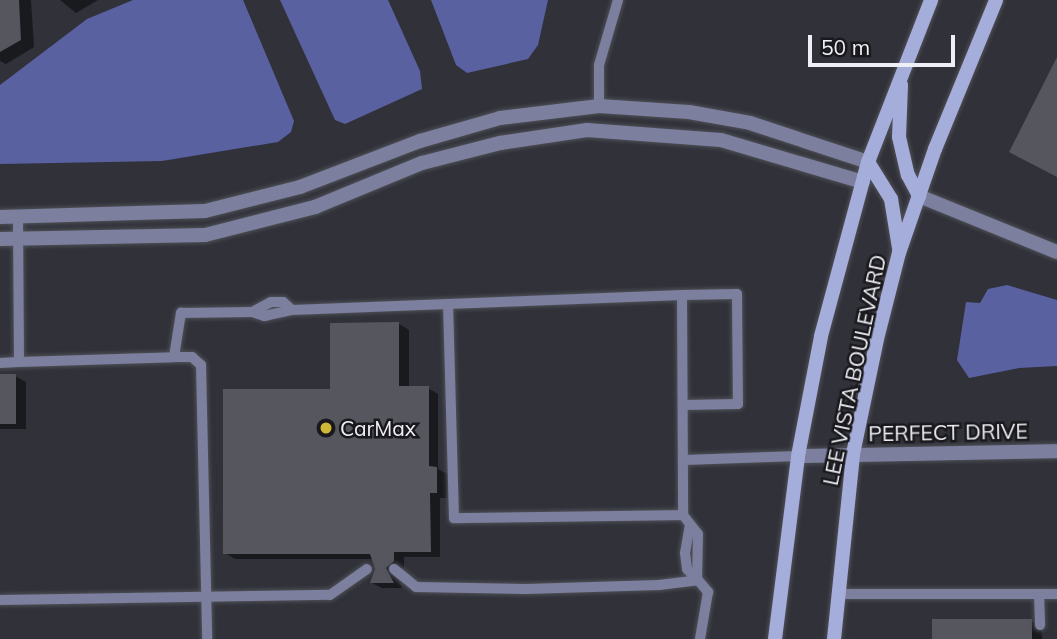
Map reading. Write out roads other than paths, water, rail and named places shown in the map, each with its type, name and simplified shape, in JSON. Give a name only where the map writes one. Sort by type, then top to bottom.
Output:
[{"type":"street","name":"LEE VISTA BOULEVARD","points":[[775,639],[798,456],[821,336],[867,162],[930,0]]},
{"type":"street","name":"LEE VISTA BOULEVARD","points":[[834,639],[853,454],[899,253],[956,91],[996,0]]},
{"type":"street","points":[[902,74],[899,136],[908,175],[919,196],[1057,252]]},
{"type":"street","points":[[0,217],[205,211],[300,187],[420,141],[500,118],[599,106],[689,112],[750,123],[867,162],[891,199],[899,253]]},
{"type":"street","points":[[0,239],[205,234],[315,207],[422,163],[500,143],[587,130],[721,140],[863,182]]},
{"type":"street","name":"PERFECT DRIVE","points":[[798,456],[1057,451]]},
{"type":"lane","points":[[599,106],[599,65],[618,0]]},
{"type":"lane","points":[[18,217],[19,362]]},
{"type":"lane","points":[[682,295],[685,553],[687,569],[697,580],[704,583],[708,592],[700,639]]},
{"type":"lane","points":[[174,357],[181,313],[252,312],[271,316],[292,310],[737,295],[738,404],[683,405]]},
{"type":"lane","points":[[448,304],[454,518],[686,520]]},
{"type":"lane","points":[[0,363],[192,357],[201,365],[207,639]]},
{"type":"lane","points":[[684,460],[798,456]]},
{"type":"lane","points":[[0,600],[335,594],[367,569]]},
{"type":"lane","points":[[394,569],[416,587],[526,590],[697,580]]},
{"type":"lane","points":[[839,594],[1057,594]]},
{"type":"lane","points":[[1039,594],[1041,625]]},
{"type":"water","points":[[133,0],[243,0],[294,121],[291,132],[278,142],[162,161],[0,164],[0,85],[87,19]]},
{"type":"water","points":[[280,0],[388,0],[420,71],[422,89],[345,124],[335,120]]},
{"type":"water","points":[[431,0],[548,0],[538,45],[528,59],[467,73],[456,65]]},
{"type":"water","points":[[1007,285],[1057,300],[1057,366],[1019,368],[969,378],[957,360],[966,302],[980,303],[988,289]]},
{"type":"place","name":"CarMax","points":[[326,428]]}]
